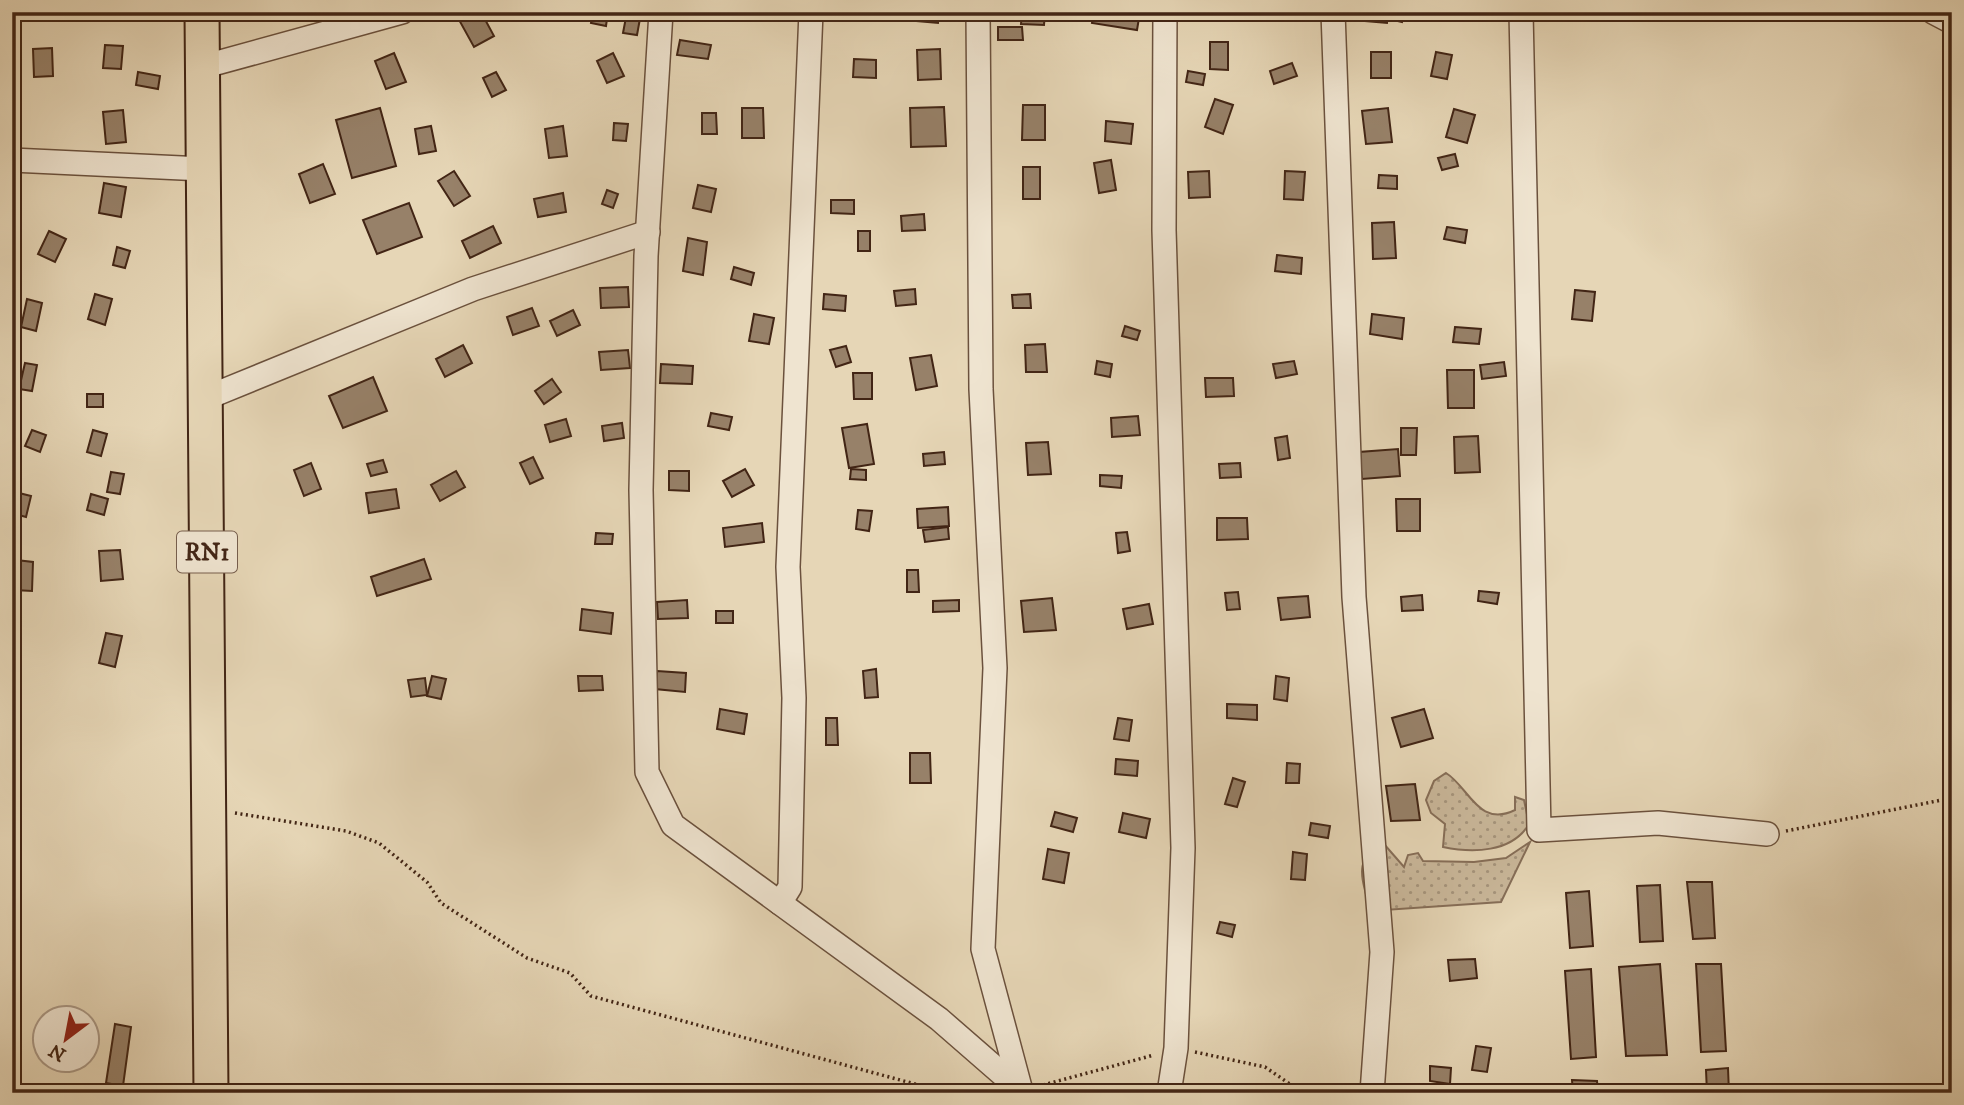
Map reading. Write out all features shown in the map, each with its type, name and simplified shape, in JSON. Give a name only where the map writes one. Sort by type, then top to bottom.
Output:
[{"type":"highway","name":"RN1","points":[[202,12],[211,1093]]},
{"type":"street","points":[[202,67],[402,12]]},
{"type":"street","points":[[661,12],[648,232],[641,490],[647,772],[673,825],[939,1019],[1023,1092]]},
{"type":"street","points":[[780,903],[790,887],[794,698],[788,567],[811,12]]},
{"type":"street","points":[[978,12],[981,389],[995,668],[982,949],[1023,1092]]},
{"type":"street","points":[[1165,12],[1164,230],[1183,848],[1176,1048],[1169,1093]]},
{"type":"street","points":[[1333,12],[1354,597],[1382,952],[1372,1093]]},
{"type":"street","points":[[1521,12],[1539,830],[1658,823],[1767,834]]},
{"type":"street","points":[[1933,12],[1952,22]]},
{"type":"street","points":[[12,160],[203,169]]},
{"type":"street","points":[[206,398],[473,289],[648,232]]},
{"type":"path","points":[[1767,834],[1952,798]]},
{"type":"path","points":[[209,809],[346,831],[379,843],[427,882],[441,903],[527,958],[570,973],[591,996],[948,1093]]},
{"type":"shaded area","points":[[1446,773],[1475,804],[1492,814],[1515,810],[1515,797],[1524,800],[1529,824],[1522,834],[1502,846],[1490,849],[1443,847],[1445,824],[1431,813],[1426,800],[1434,781]]},
{"type":"shaded area","points":[[1530,842],[1501,902],[1370,911],[1363,881],[1363,864],[1373,850],[1384,844],[1404,867],[1408,855],[1418,853],[1423,861],[1474,862],[1506,858]]},
{"type":"building","points":[[469,12],[481,12],[494,36],[474,47],[458,18]]},
{"type":"building","points":[[528,12],[560,12],[560,13],[529,19]]},
{"type":"building","points":[[593,12],[608,12],[606,26],[591,23]]},
{"type":"building","points":[[627,12],[641,13],[637,35],[623,33]]},
{"type":"building","points":[[714,12],[733,12],[732,17]]},
{"type":"building","points":[[773,12],[773,15],[753,14]]},
{"type":"building","points":[[917,12],[939,12],[938,23],[917,21]]},
{"type":"building","points":[[1022,12],[1045,12],[1044,25],[1021,24]]},
{"type":"building","points":[[1094,12],[1140,12],[1137,30],[1092,23]]},
{"type":"building","points":[[1273,12],[1294,12],[1293,18]]},
{"type":"building","points":[[1355,12],[1388,12],[1387,23],[1354,20]]},
{"type":"building","points":[[1390,12],[1404,12],[1402,22],[1389,19]]},
{"type":"building","points":[[998,27],[1022,27],[1023,40],[998,40]]},
{"type":"building","points":[[680,40],[711,45],[708,59],[677,55]]},
{"type":"building","points":[[1210,42],[1228,42],[1228,70],[1210,69]]},
{"type":"building","points":[[105,45],[123,46],[121,69],[103,68]]},
{"type":"building","points":[[52,48],[53,76],[34,77],[33,49]]},
{"type":"building","points":[[940,49],[941,79],[918,80],[917,50]]},
{"type":"building","points":[[1371,52],[1391,52],[1391,78],[1371,78]]},
{"type":"building","points":[[1436,52],[1452,55],[1447,79],[1431,76]]},
{"type":"building","points":[[394,53],[406,82],[386,89],[375,61]]},
{"type":"building","points":[[613,53],[624,76],[607,83],[597,61]]},
{"type":"building","points":[[854,59],[876,60],[876,78],[853,77]]},
{"type":"building","points":[[1292,63],[1297,76],[1274,84],[1270,71]]},
{"type":"building","points":[[1188,71],[1205,74],[1203,85],[1186,82]]},
{"type":"building","points":[[138,72],[160,76],[158,89],[136,85]]},
{"type":"building","points":[[496,72],[506,90],[492,97],[483,78]]},
{"type":"building","points":[[1215,99],[1233,105],[1223,134],[1205,127]]},
{"type":"building","points":[[1023,105],[1045,105],[1045,140],[1022,140]]},
{"type":"building","points":[[944,107],[946,146],[911,147],[910,108]]},
{"type":"building","points":[[380,108],[396,166],[352,178],[336,120]]},
{"type":"building","points":[[742,108],[763,108],[764,138],[742,138]]},
{"type":"building","points":[[1388,108],[1392,142],[1366,144],[1362,111]]},
{"type":"building","points":[[1454,109],[1475,115],[1467,143],[1446,137]]},
{"type":"building","points":[[123,110],[126,142],[106,144],[103,112]]},
{"type":"building","points":[[702,113],[716,113],[717,134],[702,134]]},
{"type":"building","points":[[1106,121],[1133,124],[1131,144],[1105,141]]},
{"type":"building","points":[[614,123],[628,124],[626,141],[613,140]]},
{"type":"building","points":[[431,126],[436,151],[419,154],[415,129]]},
{"type":"building","points":[[563,126],[567,156],[549,158],[545,129]]},
{"type":"building","points":[[1455,154],[1458,166],[1442,170],[1438,158]]},
{"type":"building","points":[[1111,160],[1116,190],[1099,193],[1094,163]]},
{"type":"building","points":[[323,164],[335,194],[310,203],[299,174]]},
{"type":"building","points":[[1023,167],[1040,167],[1040,199],[1023,199]]},
{"type":"building","points":[[454,171],[470,196],[454,206],[438,181]]},
{"type":"building","points":[[1209,171],[1210,197],[1189,198],[1188,172]]},
{"type":"building","points":[[1285,171],[1305,172],[1303,200],[1284,199]]},
{"type":"building","points":[[1379,175],[1397,176],[1397,189],[1378,188]]},
{"type":"building","points":[[104,183],[126,187],[121,217],[99,213]]},
{"type":"building","points":[[698,185],[716,189],[711,212],[693,208]]},
{"type":"building","points":[[607,190],[618,194],[613,208],[602,204]]},
{"type":"building","points":[[563,193],[566,212],[538,217],[534,199]]},
{"type":"building","points":[[831,200],[854,200],[854,214],[831,213]]},
{"type":"building","points":[[409,203],[422,237],[377,254],[363,220]]},
{"type":"building","points":[[924,214],[925,230],[902,231],[901,216]]},
{"type":"building","points":[[1394,222],[1396,258],[1373,259],[1372,223]]},
{"type":"building","points":[[493,226],[501,243],[470,258],[462,241]]},
{"type":"building","points":[[1447,227],[1467,230],[1465,243],[1444,239]]},
{"type":"building","points":[[49,231],[66,239],[55,262],[38,254]]},
{"type":"building","points":[[858,231],[870,231],[870,251],[858,251]]},
{"type":"building","points":[[688,238],[707,242],[703,275],[683,271]]},
{"type":"building","points":[[117,247],[130,251],[125,268],[113,265]]},
{"type":"building","points":[[1277,255],[1302,258],[1301,274],[1275,271]]},
{"type":"building","points":[[734,267],[754,273],[751,285],[731,279]]},
{"type":"building","points":[[628,287],[629,307],[601,308],[600,288]]},
{"type":"building","points":[[915,289],[916,304],[896,306],[894,291]]},
{"type":"building","points":[[1575,290],[1595,292],[1592,321],[1572,319]]},
{"type":"building","points":[[95,294],[112,299],[105,325],[88,319]]},
{"type":"building","points":[[824,294],[846,296],[845,311],[823,309]]},
{"type":"building","points":[[1030,294],[1031,308],[1013,308],[1012,295]]},
{"type":"building","points":[[27,299],[42,303],[36,331],[21,327]]},
{"type":"building","points":[[532,308],[539,326],[513,335],[507,317]]},
{"type":"building","points":[[573,310],[580,325],[557,336],[550,321]]},
{"type":"building","points":[[754,314],[774,318],[769,344],[749,341]]},
{"type":"building","points":[[1372,314],[1404,318],[1402,339],[1370,334]]},
{"type":"building","points":[[1125,326],[1140,331],[1137,340],[1122,336]]},
{"type":"building","points":[[1455,327],[1481,329],[1479,344],[1453,342]]},
{"type":"building","points":[[1045,344],[1047,372],[1026,372],[1025,345]]},
{"type":"building","points":[[463,345],[472,363],[445,377],[436,359]]},
{"type":"building","points":[[846,346],[851,362],[836,367],[830,350]]},
{"type":"building","points":[[628,350],[630,368],[601,370],[599,352]]},
{"type":"building","points":[[931,355],[937,386],[916,390],[910,358]]},
{"type":"building","points":[[1097,361],[1112,364],[1110,377],[1095,374]]},
{"type":"building","points":[[1294,361],[1297,374],[1276,378],[1273,364]]},
{"type":"building","points":[[1504,362],[1506,376],[1482,379],[1480,365]]},
{"type":"building","points":[[25,363],[37,365],[32,391],[19,389]]},
{"type":"building","points":[[661,364],[693,366],[692,384],[660,383]]},
{"type":"building","points":[[1447,370],[1474,370],[1474,408],[1448,408]]},
{"type":"building","points":[[853,373],[872,373],[872,399],[854,399]]},
{"type":"building","points":[[373,377],[387,411],[343,428],[329,396]]},
{"type":"building","points":[[1205,378],[1233,378],[1234,396],[1206,397]]},
{"type":"building","points":[[552,379],[561,392],[544,404],[535,391]]},
{"type":"building","points":[[87,394],[103,394],[103,407],[87,407]]},
{"type":"building","points":[[711,413],[732,417],[729,430],[708,426]]},
{"type":"building","points":[[1138,416],[1140,435],[1112,437],[1111,418]]},
{"type":"building","points":[[566,419],[571,436],[550,442],[545,425]]},
{"type":"building","points":[[622,423],[624,438],[604,441],[602,426]]},
{"type":"building","points":[[867,424],[874,464],[849,468],[842,428]]},
{"type":"building","points":[[1401,428],[1417,428],[1416,455],[1401,455]]},
{"type":"building","points":[[32,430],[46,435],[40,452],[25,446]]},
{"type":"building","points":[[93,430],[107,434],[101,456],[87,452]]},
{"type":"building","points":[[1287,436],[1290,458],[1278,460],[1275,438]]},
{"type":"building","points":[[1478,436],[1480,472],[1455,473],[1454,437]]},
{"type":"building","points":[[1048,442],[1051,474],[1028,475],[1026,443]]},
{"type":"building","points":[[1398,449],[1400,476],[1362,479],[1359,452]]},
{"type":"building","points":[[944,452],[945,464],[924,466],[923,454]]},
{"type":"building","points":[[533,457],[543,478],[530,484],[520,463]]},
{"type":"building","points":[[383,460],[387,472],[371,476],[367,464]]},
{"type":"building","points":[[311,463],[321,489],[304,496],[294,470]]},
{"type":"building","points":[[1240,463],[1241,477],[1220,478],[1219,464]]},
{"type":"building","points":[[745,469],[754,485],[732,497],[723,481]]},
{"type":"building","points":[[851,469],[866,470],[866,480],[850,479]]},
{"type":"building","points":[[456,471],[465,487],[440,501],[431,485]]},
{"type":"building","points":[[669,471],[689,471],[689,491],[669,490]]},
{"type":"building","points":[[111,472],[124,474],[120,494],[107,492]]},
{"type":"building","points":[[1100,475],[1122,476],[1121,488],[1100,486]]},
{"type":"building","points":[[396,489],[399,508],[369,513],[366,493]]},
{"type":"building","points":[[19,493],[31,496],[26,517],[15,514]]},
{"type":"building","points":[[91,494],[108,499],[104,515],[87,510]]},
{"type":"building","points":[[1396,499],[1420,499],[1420,531],[1397,531]]},
{"type":"building","points":[[948,507],[949,526],[918,528],[917,509]]},
{"type":"building","points":[[858,510],[872,511],[869,531],[856,529]]},
{"type":"building","points":[[1217,518],[1247,518],[1248,539],[1217,540]]},
{"type":"building","points":[[762,523],[764,542],[725,547],[723,528]]},
{"type":"building","points":[[948,527],[949,539],[925,542],[923,530]]},
{"type":"building","points":[[1127,532],[1130,551],[1118,553],[1116,533]]},
{"type":"building","points":[[596,533],[613,534],[612,544],[595,544]]},
{"type":"building","points":[[120,550],[123,579],[101,581],[99,551]]},
{"type":"building","points":[[424,559],[431,579],[377,596],[371,577]]},
{"type":"building","points":[[16,560],[33,562],[32,591],[14,590]]},
{"type":"building","points":[[907,570],[918,570],[919,592],[907,592]]},
{"type":"building","points":[[1479,591],[1499,593],[1497,604],[1478,601]]},
{"type":"building","points":[[1238,592],[1240,609],[1227,610],[1225,593]]},
{"type":"building","points":[[1422,595],[1423,610],[1402,611],[1401,597]]},
{"type":"building","points":[[1308,596],[1310,617],[1281,620],[1278,598]]},
{"type":"building","points":[[1052,598],[1056,630],[1024,632],[1021,601]]},
{"type":"building","points":[[687,600],[688,618],[658,619],[657,602]]},
{"type":"building","points":[[959,600],[959,611],[933,612],[933,601]]},
{"type":"building","points":[[1149,604],[1153,624],[1127,629],[1123,609]]},
{"type":"building","points":[[582,609],[613,613],[611,634],[580,630]]},
{"type":"building","points":[[716,611],[733,611],[733,623],[716,623]]},
{"type":"building","points":[[106,633],[122,636],[115,667],[99,663]]},
{"type":"building","points":[[876,669],[878,697],[865,698],[863,671]]},
{"type":"building","points":[[657,671],[686,673],[685,692],[655,689]]},
{"type":"building","points":[[432,676],[446,679],[441,699],[427,696]]},
{"type":"building","points":[[578,676],[602,676],[603,690],[579,691]]},
{"type":"building","points":[[1276,676],[1289,678],[1287,701],[1274,699]]},
{"type":"building","points":[[425,678],[427,695],[411,697],[408,680]]},
{"type":"building","points":[[1227,704],[1257,705],[1257,720],[1227,718]]},
{"type":"building","points":[[720,709],[747,714],[744,734],[717,729]]},
{"type":"building","points":[[1424,709],[1433,738],[1401,747],[1392,718]]},
{"type":"building","points":[[826,718],[837,718],[838,745],[826,745]]},
{"type":"building","points":[[1118,718],[1132,720],[1129,741],[1114,739]]},
{"type":"building","points":[[910,753],[930,753],[931,783],[910,783]]},
{"type":"building","points":[[1116,759],[1138,761],[1137,776],[1115,774]]},
{"type":"building","points":[[1287,763],[1300,764],[1299,783],[1286,783]]},
{"type":"building","points":[[1233,778],[1245,782],[1237,807],[1225,804]]},
{"type":"building","points":[[1415,784],[1420,820],[1391,821],[1386,786]]},
{"type":"building","points":[[1055,812],[1077,818],[1073,832],[1051,826]]},
{"type":"building","points":[[1123,813],[1150,819],[1146,838],[1119,832]]},
{"type":"building","points":[[1311,823],[1330,826],[1328,838],[1309,835]]},
{"type":"building","points":[[1048,849],[1069,853],[1064,883],[1043,879]]},
{"type":"building","points":[[1293,852],[1307,854],[1305,880],[1291,879]]},
{"type":"building","points":[[1687,882],[1712,882],[1715,938],[1693,939]]},
{"type":"building","points":[[1660,885],[1663,941],[1640,942],[1637,886]]},
{"type":"building","points":[[1589,891],[1593,946],[1570,948],[1566,893]]},
{"type":"building","points":[[1220,922],[1235,925],[1232,937],[1217,933]]},
{"type":"building","points":[[1475,959],[1477,978],[1450,981],[1448,960]]},
{"type":"building","points":[[1660,964],[1667,1055],[1626,1056],[1619,967]]},
{"type":"building","points":[[1696,964],[1721,964],[1726,1051],[1701,1052]]},
{"type":"building","points":[[1591,969],[1596,1057],[1571,1059],[1565,971]]},
{"type":"building","points":[[115,1024],[131,1027],[123,1086],[106,1083]]},
{"type":"building","points":[[1476,1046],[1491,1048],[1487,1072],[1472,1070]]},
{"type":"building","points":[[1430,1066],[1451,1068],[1450,1084],[1430,1081]]},
{"type":"building","points":[[1728,1068],[1729,1093],[1707,1093],[1706,1070]]},
{"type":"building","points":[[1572,1080],[1597,1081],[1598,1093],[1573,1093]]}]
